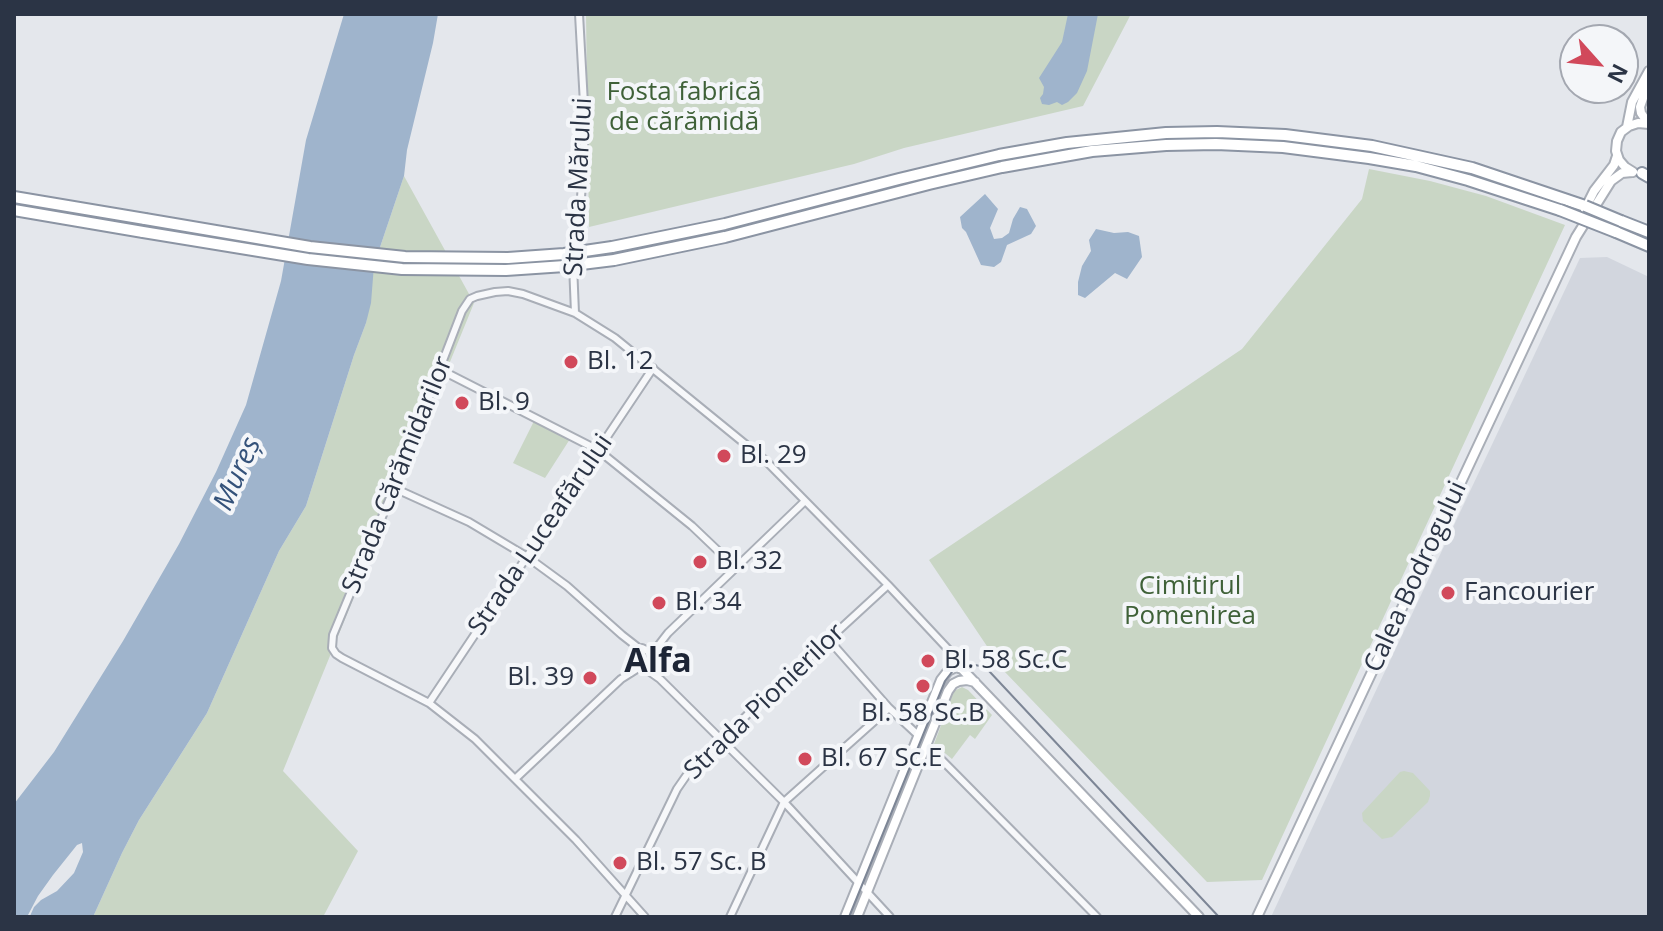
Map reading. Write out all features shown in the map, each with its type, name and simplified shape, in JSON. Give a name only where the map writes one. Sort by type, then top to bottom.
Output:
[{"type":"highway","points":[[14,197],[310,247],[391,256],[508,258],[612,247],[725,224],[999,155],[1141,134],[1217,132],[1347,142],[1420,155],[1488,172],[1649,232]]},
{"type":"highway","points":[[14,210],[308,259],[388,269],[492,271],[549,268],[614,260],[725,237],[1002,167],[1079,153],[1225,144],[1345,154],[1416,166],[1560,210],[1649,246]]},
{"type":"main road","name":"Calea Bodrogului","points":[[1576,237],[1586,205],[1614,165],[1617,141],[1627,127],[1632,102],[1649,71]]},
{"type":"main road","points":[[1648,124],[1640,107],[1649,81]]},
{"type":"main road","points":[[1627,127],[1638,123],[1648,124]]},
{"type":"main road","name":"Calea Bodrogului","points":[[1617,156],[1622,164],[1643,174]]},
{"type":"main road","name":"Calea Bodrogului","points":[[1257,917],[1576,237],[1611,181],[1622,173],[1643,174]]},
{"type":"main road","points":[[845,917],[941,680],[956,667],[975,682],[1199,917]]},
{"type":"main road","points":[[857,917],[949,688],[961,680],[975,682]]},
{"type":"street","name":"Strada Mărului","points":[[575,313],[573,259],[581,197],[584,136],[579,14]]},
{"type":"street","name":"Strada Cărămidarilor","points":[[429,703],[339,656],[332,648],[333,635],[467,302],[477,296],[508,291],[542,299],[575,313]]},
{"type":"street","points":[[575,313],[615,338],[766,461],[955,656],[961,668]]},
{"type":"street","name":"Strada Luceafărului","points":[[429,703],[653,368]]},
{"type":"street","points":[[439,369],[598,450],[692,526],[735,567]]},
{"type":"street","points":[[394,488],[469,522],[526,556],[567,586],[622,635],[648,651],[660,679]]},
{"type":"street","points":[[515,779],[621,679],[642,667],[663,638],[805,501]]},
{"type":"street","name":"Strada Pionierilor","points":[[615,917],[682,781],[888,585]]},
{"type":"street","points":[[622,635],[633,658],[660,679],[784,802],[890,917]]},
{"type":"street","points":[[621,679],[636,651],[663,638]]},
{"type":"street","points":[[829,640],[889,708],[919,736]]},
{"type":"street","points":[[948,671],[955,656]]},
{"type":"street","points":[[429,703],[475,739],[576,840],[645,917]]},
{"type":"street","points":[[730,917],[784,802],[889,708]]},
{"type":"street","points":[[927,745],[1097,917]]},
{"type":"shaded area","points":[[1607,257],[1649,277],[1649,917],[1271,917],[1580,258]]},
{"type":"green space","name":"Fosta fabrică de cărămidă","points":[[586,14],[1131,14],[1083,106],[589,227]]},
{"type":"green space","name":"Cimitirul Pomenirea","points":[[1369,169],[1486,196],[1565,225],[1262,880],[1207,882],[1003,670],[929,560],[1242,349],[1362,199]]},
{"type":"green space","points":[[404,176],[474,303],[283,771],[358,851],[323,917],[93,917],[139,820],[207,713],[279,551],[306,506],[366,323],[374,265]]},
{"type":"green space","points":[[535,419],[570,439],[545,478],[513,463]]},
{"type":"green space","points":[[962,687],[992,715],[975,739],[970,735],[952,759],[934,744],[954,691]]},
{"type":"green space","points":[[1404,771],[1413,773],[1430,791],[1430,796],[1428,802],[1392,837],[1382,839],[1363,821],[1362,813]]},
{"type":"water","name":"Mureș","points":[[344,14],[438,14],[407,150],[404,176],[374,265],[366,323],[306,506],[279,551],[207,713],[139,820],[93,917],[14,917],[14,804],[54,752],[123,641],[179,544],[246,405],[281,281],[306,140]],"holes":[[[82,843],[83,852],[74,873],[28,915],[38,896],[77,845]]]},
{"type":"water","points":[[1068,14],[1098,14],[1087,71],[1077,93],[1068,102],[1062,105],[1057,102],[1042,104],[1040,98],[1044,87],[1039,78],[1062,42]]},
{"type":"water","points":[[985,194],[998,209],[990,228],[994,239],[1009,233],[1020,207],[1027,209],[1036,226],[1031,234],[1007,245],[1001,262],[994,267],[981,265],[962,228],[960,217]]},
{"type":"water","points":[[1096,229],[1139,236],[1142,257],[1127,279],[1115,273],[1085,298],[1078,295],[1078,282],[1082,266],[1091,251],[1089,240]]},
{"type":"tram line","points":[[849,917],[945,681],[955,668],[970,664],[989,671],[1219,917]]},
{"type":"place","name":"Bl. 12","points":[[571,362]]},
{"type":"place","name":"Bl. 9","points":[[462,403]]},
{"type":"place","name":"Bl. 29","points":[[724,456]]},
{"type":"place","name":"Bl. 32","points":[[700,562]]},
{"type":"place","name":"Fancourier","points":[[1448,593]]},
{"type":"place","name":"Bl. 34","points":[[659,603]]},
{"type":"place","name":"Bl. 58 Sc.C","points":[[928,661]]},
{"type":"place","name":"Bl. 39","points":[[590,678]]},
{"type":"place","name":"Bl. 58 Sc.B","points":[[923,686]]},
{"type":"place","name":"Bl. 67 Sc.E","points":[[805,759]]},
{"type":"place","name":"Bl. 57 Sc. B","points":[[620,863]]},
{"type":"district","name":"Alfa","points":[[658,662]]}]
